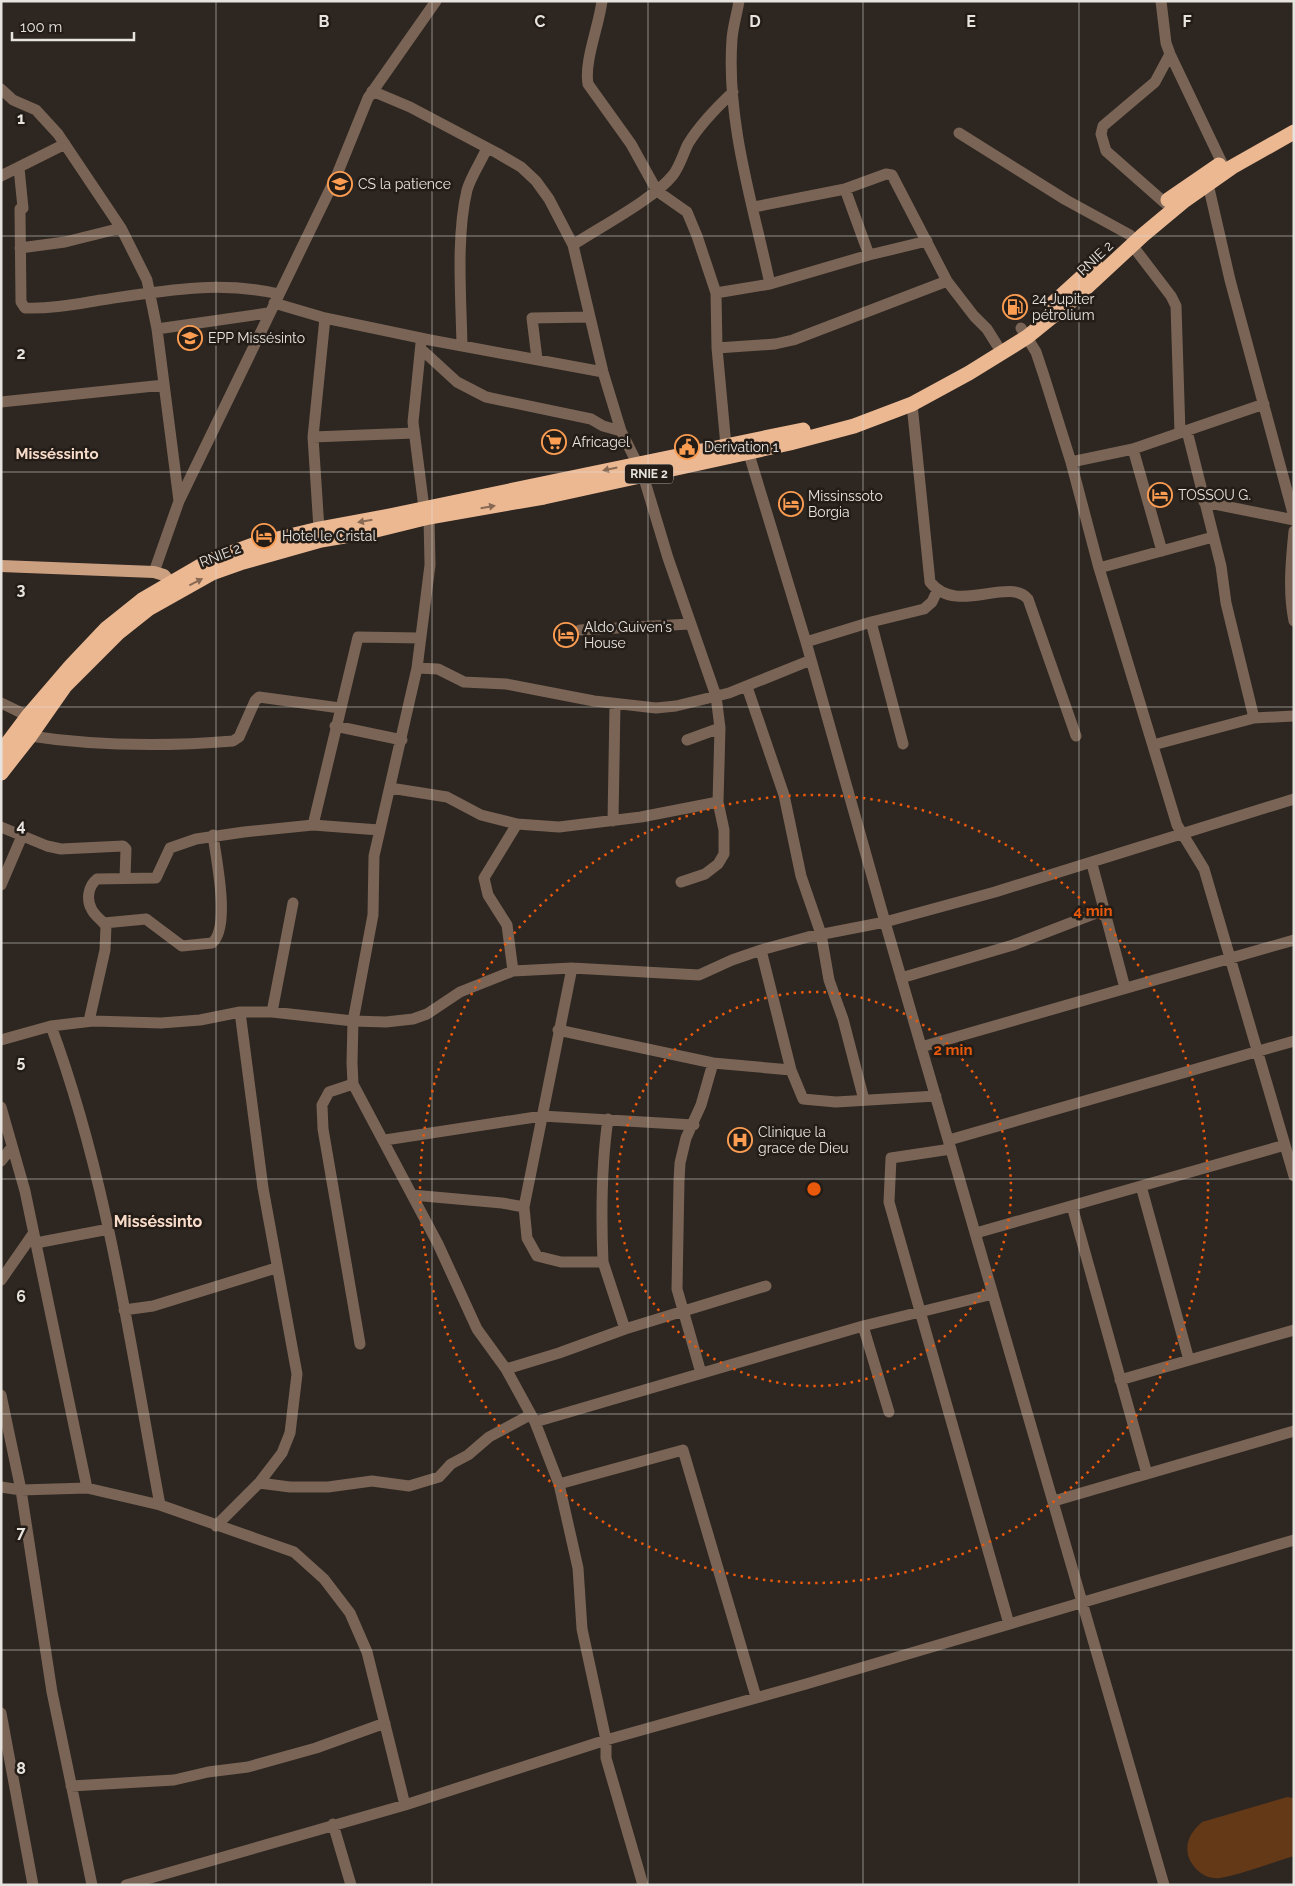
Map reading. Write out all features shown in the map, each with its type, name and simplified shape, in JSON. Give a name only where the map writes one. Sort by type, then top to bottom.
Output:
[{"type":"highway","name":"RNIE 2","points":[[640,469],[748,451],[854,426],[912,404],[969,373],[1024,332],[1074,299],[1164,203],[1252,144],[1294,121]]},
{"type":"highway","name":"RNIE 2","points":[[1131,240],[1232,167],[1294,132]]},
{"type":"highway","name":"RNIE 2","points":[[1,773],[78,670],[119,632],[209,560],[253,545],[319,529],[427,512],[535,499],[726,446],[828,423],[879,408],[936,383],[973,362],[997,345],[1024,332]]},
{"type":"highway","name":"RNIE 2","points":[[1,752],[28,716],[77,658],[107,628],[142,600],[243,562],[321,540],[368,532],[427,512]]},
{"type":"main road","points":[[1,566],[154,572],[164,575],[174,587]]},
{"type":"street","points":[[154,572],[179,500],[336,177],[372,91],[436,1]]},
{"type":"street","points":[[602,1],[600,22],[586,74],[588,84],[631,144],[657,191],[687,212],[716,293],[716,348],[726,446]]},
{"type":"street","points":[[739,1],[732,38],[733,92],[742,161],[770,284]]},
{"type":"street","points":[[1162,1],[1166,38],[1170,54],[1222,163]]},
{"type":"street","points":[[1164,203],[1106,151],[1101,134],[1103,126],[1155,82],[1170,54]]},
{"type":"street","points":[[1,89],[13,100],[36,110],[65,144],[121,228],[147,280],[156,329],[179,500]]},
{"type":"street","points":[[372,91],[410,107],[521,167],[536,181],[549,199],[573,245],[603,372],[622,431],[640,469],[690,624],[716,696],[720,728],[718,802],[724,830],[724,854],[718,864],[705,874],[681,882]]},
{"type":"street","points":[[573,245],[657,191],[674,174],[688,144],[701,126],[713,111],[733,92]]},
{"type":"street","points":[[959,133],[1131,240],[1171,296],[1176,306],[1184,432],[1224,578],[1226,603],[1254,718]]},
{"type":"street","points":[[1,176],[65,144]]},
{"type":"street","points":[[462,345],[461,268],[465,209],[471,180],[488,148]]},
{"type":"street","points":[[19,168],[23,208],[20,209],[20,302],[26,308],[66,306],[150,293],[236,286],[274,303],[421,344],[462,345],[603,372]]},
{"type":"street","points":[[754,207],[845,189],[886,174],[892,175],[947,280],[974,316],[987,329],[997,345]]},
{"type":"street","points":[[1204,502],[1294,518],[1230,280],[1208,184]]},
{"type":"street","points":[[845,189],[869,255]]},
{"type":"street","points":[[20,248],[65,242],[121,228]]},
{"type":"street","points":[[716,293],[770,284],[869,255],[927,241]]},
{"type":"street","points":[[716,348],[775,344],[793,340],[947,280]]},
{"type":"street","points":[[156,329],[274,303]]},
{"type":"street","points":[[537,359],[532,318],[590,317]]},
{"type":"street","points":[[319,529],[313,437],[325,318]]},
{"type":"street","points":[[1024,332],[1040,363],[1071,462],[1098,568],[1181,833],[1204,869],[1294,1176]]},
{"type":"street","points":[[421,344],[457,382],[486,397],[591,420],[603,426],[622,431]]},
{"type":"street","points":[[421,344],[414,404],[414,433],[427,512],[430,565],[417,668],[374,856],[373,915],[353,1021],[352,1063],[354,1084],[438,1244],[477,1330],[506,1369],[532,1418],[559,1484],[578,1568],[582,1629],[606,1740],[606,1758],[643,1885]]},
{"type":"street","points":[[1,402],[164,385]]},
{"type":"street","points":[[912,404],[930,582],[937,591],[965,596],[1011,591],[1024,594],[1031,607],[1076,736]]},
{"type":"street","points":[[1071,462],[1132,449],[1264,404]]},
{"type":"street","points":[[313,437],[414,433]]},
{"type":"street","points":[[1132,449],[1162,551]]},
{"type":"street","points":[[748,451],[806,642],[901,978],[1164,1885]]},
{"type":"street","points":[[1294,531],[1291,607],[1294,621]]},
{"type":"street","points":[[1098,568],[1213,537]]},
{"type":"street","points":[[806,642],[924,608],[932,602],[937,591]]},
{"type":"street","points":[[871,622],[903,744]]},
{"type":"street","points":[[580,630],[690,624]]},
{"type":"street","points":[[313,826],[335,726],[358,636],[420,638]]},
{"type":"street","points":[[417,668],[438,669],[464,682],[506,684],[615,705],[656,708],[676,706],[746,687],[811,660]]},
{"type":"street","points":[[746,687],[778,774],[801,876],[821,934],[829,980],[843,1019],[864,1100]]},
{"type":"street","points":[[15,734],[88,743],[136,746],[233,741],[239,737],[255,701],[259,697],[340,708]]},
{"type":"street","points":[[1,703],[28,716]]},
{"type":"street","points":[[613,821],[615,705]]},
{"type":"street","points":[[1153,745],[1254,718],[1294,716]]},
{"type":"street","points":[[335,726],[402,740]]},
{"type":"street","points":[[687,740],[720,728]]},
{"type":"street","points":[[390,788],[447,798],[488,817],[517,824],[559,827],[613,821],[718,802]]},
{"type":"street","points":[[1,1040],[51,1026],[89,1021],[124,1020],[161,1023],[200,1020],[240,1012],[272,1012],[353,1021],[386,1022],[413,1019],[427,1014],[460,992],[513,971],[572,968],[691,976],[761,950],[821,934],[885,922],[1092,864],[1292,797]]},
{"type":"street","points":[[513,971],[508,925],[488,895],[484,878],[517,824]]},
{"type":"street","points":[[89,1021],[105,950],[104,923],[90,907],[89,889],[98,879],[156,878],[170,848],[213,836],[313,826],[379,830]]},
{"type":"street","points":[[1,827],[47,846],[67,849],[123,846],[126,849],[125,878]]},
{"type":"street","points":[[1,885],[22,836]]},
{"type":"street","points":[[104,923],[146,919],[182,946],[212,943],[220,933],[221,902],[213,836]]},
{"type":"street","points":[[1092,864],[1125,988]]},
{"type":"street","points":[[272,1012],[293,903]]},
{"type":"street","points":[[901,978],[1013,945],[1104,910]]},
{"type":"street","points":[[922,1046],[1294,940]]},
{"type":"street","points":[[761,950],[792,1070],[803,1099],[836,1102],[936,1096]]},
{"type":"street","points":[[572,968],[558,1030],[524,1207],[527,1238],[537,1256],[569,1262],[603,1262]]},
{"type":"street","points":[[216,1526],[259,1483],[282,1453],[290,1433],[297,1374],[288,1315],[276,1268],[260,1172],[240,1012]]},
{"type":"street","points":[[51,1026],[73,1087],[109,1229],[160,1505]]},
{"type":"street","points":[[558,1030],[713,1063],[792,1070]]},
{"type":"street","points":[[1009,1624],[890,1208],[889,1161],[893,1156],[950,1144],[1294,1041]]},
{"type":"street","points":[[701,1374],[677,1289],[680,1163],[686,1138],[694,1125],[713,1063]]},
{"type":"street","points":[[354,1084],[329,1092],[322,1105],[323,1129],[360,1344]]},
{"type":"street","points":[[1,1107],[25,1191],[87,1488]]},
{"type":"street","points":[[384,1140],[542,1116],[694,1125]]},
{"type":"street","points":[[608,1119],[602,1188],[603,1262],[625,1329]]},
{"type":"street","points":[[976,1233],[1285,1145]]},
{"type":"street","points":[[1,1161],[12,1147]]},
{"type":"street","points":[[1141,1186],[1189,1360]]},
{"type":"street","points":[[412,1195],[502,1202],[524,1207]]},
{"type":"street","points":[[1072,1206],[1147,1474]]},
{"type":"street","points":[[1,1280],[34,1239],[109,1229]]},
{"type":"street","points":[[124,1310],[153,1306],[276,1268]]},
{"type":"street","points":[[506,1369],[559,1353],[625,1329],[766,1286]]},
{"type":"street","points":[[259,1483],[290,1487],[328,1487],[372,1481],[409,1486],[439,1477],[451,1464],[468,1455],[489,1437],[532,1418],[701,1374],[863,1326],[993,1294]]},
{"type":"street","points":[[863,1326],[889,1412]]},
{"type":"street","points":[[1120,1380],[1294,1330]]},
{"type":"street","points":[[1,1395],[21,1490],[52,1692],[92,1885]]},
{"type":"street","points":[[1054,1501],[1294,1431]]},
{"type":"street","points":[[559,1484],[683,1450],[756,1697]]},
{"type":"street","points":[[1,1487],[21,1490],[87,1488],[160,1505],[294,1552],[324,1579],[350,1613],[367,1652],[405,1805]]},
{"type":"street","points":[[126,1885],[333,1824],[405,1805],[606,1740],[1294,1540]]},
{"type":"street","points":[[1,1713],[33,1885]]},
{"type":"street","points":[[72,1786],[174,1780],[208,1772],[248,1767],[316,1748],[385,1723]]},
{"type":"street","points":[[333,1824],[351,1885]]},
{"type":"shaded area","points":[[1287,1797],[1294,1798],[1294,1856],[1220,1878],[1210,1877],[1196,1869],[1188,1855],[1188,1841],[1192,1833],[1202,1822]]},
{"type":"place","name":"CS la patience","points":[[340,184]]},
{"type":"place","name":"24 Jupiter pétrolium","points":[[1015,307]]},
{"type":"place","name":"EPP Missésinto","points":[[190,338]]},
{"type":"place","name":"Africagel","points":[[554,442]]},
{"type":"place","name":"Derivation 1","points":[[687,447]]},
{"type":"place","name":"TOSSOU G.","points":[[1160,495]]},
{"type":"place","name":"Missinssoto Borgia","points":[[791,504]]},
{"type":"place","name":"Hotel le Cristal","points":[[264,536]]},
{"type":"place","name":"Aldo Guiven's House","points":[[566,635]]},
{"type":"place","name":"Clinique la grace de Dieu","points":[[740,1140]]},
{"type":"district","name":"Misséssinto","points":[[57,454]]},
{"type":"district","name":"Misséssinto","points":[[158,1221]]}]
